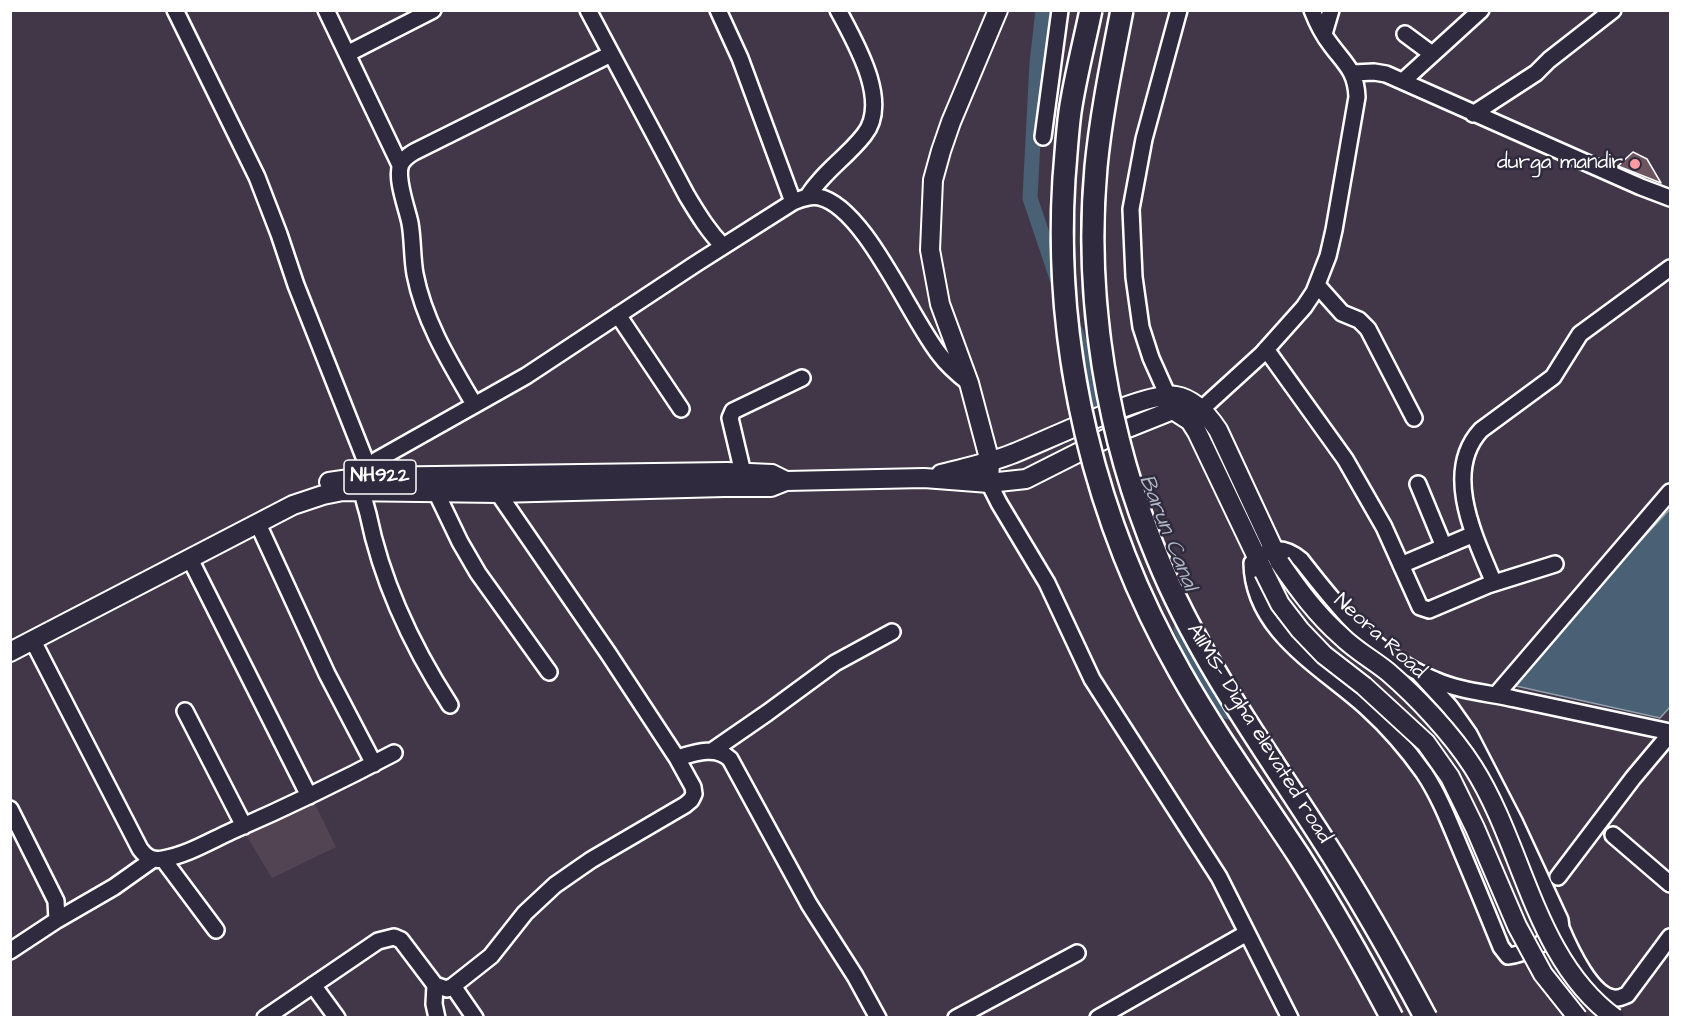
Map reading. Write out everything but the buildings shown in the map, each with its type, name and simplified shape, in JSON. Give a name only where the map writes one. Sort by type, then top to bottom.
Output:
[{"type":"highway","name":"AIIMS- Digha elevated road","points":[[1091,10],[1070,114],[1061,226],[1067,336],[1076,392],[1094,468],[1109,517],[1132,573],[1151,617],[1180,673],[1328,903],[1392,1017]]},
{"type":"highway","name":"AIIMS- Digha elevated road","points":[[1122,10],[1102,118],[1093,225],[1099,332],[1106,384],[1123,457],[1158,561],[1207,657],[1353,887],[1426,1017]]},
{"type":"main road","points":[[989,483],[990,462],[969,383],[940,304],[934,279],[930,250],[930,210],[933,180],[948,131],[998,10]]},
{"type":"main road","name":"Neora Road","points":[[924,478],[990,462],[1141,400],[1176,396],[1195,415],[1218,430],[1277,556],[1316,612],[1341,637],[1389,673],[1449,732],[1474,767],[1495,808],[1539,913],[1566,964],[1600,1006],[1615,1017]]},
{"type":"main road","points":[[10,652],[309,499],[343,491],[365,478],[436,492],[498,493],[771,487],[786,481],[924,478],[989,483],[1026,479],[1123,430],[1173,410],[1195,415],[1197,432],[1280,604],[1300,630],[1324,655],[1364,686],[1426,743],[1450,777],[1475,828],[1517,926],[1543,974],[1573,1011],[1584,987]]},
{"type":"main road","name":"NH922","points":[[10,639],[290,494],[321,483],[365,478],[743,473],[772,474],[786,481]]},
{"type":"street","points":[[175,10],[256,177],[279,234],[365,478],[377,550],[401,617],[417,651],[450,705]]},
{"type":"street","points":[[326,10],[400,165]]},
{"type":"street","points":[[347,54],[433,10]]},
{"type":"street","points":[[588,10],[700,218],[723,246]]},
{"type":"street","points":[[718,10],[740,58],[793,202]]},
{"type":"street","points":[[808,196],[819,180],[865,135],[874,117],[873,95],[868,74],[838,10]]},
{"type":"street","points":[[1043,137],[1060,10]]},
{"type":"street","points":[[1168,396],[1151,358],[1141,327],[1134,278],[1131,209],[1144,140],[1179,10]]},
{"type":"street","points":[[1195,415],[1266,349],[1304,307],[1317,285],[1328,256],[1357,96],[1353,73],[1323,34],[1312,10]]},
{"type":"street","points":[[1323,34],[1331,10]]},
{"type":"street","points":[[1403,81],[1481,10]]},
{"type":"street","points":[[1473,114],[1536,73],[1549,60],[1613,10]]},
{"type":"street","points":[[1405,34],[1432,54]]},
{"type":"street","points":[[474,404],[442,348],[422,302],[416,274],[411,227],[399,175],[400,165],[414,152],[611,54]]},
{"type":"street","points":[[1353,73],[1374,72],[1403,81],[1473,114],[1671,198]]},
{"type":"street","points":[[365,478],[377,460],[526,376],[723,246],[793,202],[808,196],[830,201],[855,223],[939,354],[969,383]]},
{"type":"street","points":[[1494,583],[1474,534],[1464,492],[1465,460],[1474,438],[1481,430],[1553,377],[1580,334],[1671,268]]},
{"type":"street","points":[[1317,285],[1342,313],[1359,320],[1368,329],[1413,418]]},
{"type":"street","points":[[618,315],[681,409]]},
{"type":"street","points":[[1266,349],[1345,459],[1384,527],[1417,602],[1424,610],[1434,609],[1494,583],[1555,564]]},
{"type":"street","points":[[743,473],[730,418],[733,411],[802,378]]},
{"type":"street","points":[[989,483],[1047,583],[1092,679],[1219,877],[1290,1017]]},
{"type":"street","points":[[1418,484],[1444,547]]},
{"type":"street","points":[[436,492],[478,573],[549,672]]},
{"type":"street","points":[[1496,695],[1671,492]]},
{"type":"street","points":[[265,1017],[378,941],[394,937],[408,948],[435,985],[447,989],[453,986],[483,964],[525,913],[555,885],[591,860],[672,813],[691,800],[694,794],[693,787],[677,758],[498,493]]},
{"type":"street","points":[[258,524],[327,674],[374,764]]},
{"type":"street","points":[[1401,565],[1474,534]]},
{"type":"street","points":[[1558,877],[1633,778],[1671,733],[1454,687],[1418,672],[1382,649],[1348,619],[1301,560],[1284,549],[1277,556],[1260,565],[1252,563],[1252,579],[1272,623],[1289,643],[1367,708],[1402,744],[1425,774],[1445,810],[1501,948],[1508,956],[1517,956],[1557,935],[1561,928]]},
{"type":"street","points":[[190,559],[309,796]]},
{"type":"street","points":[[712,751],[835,663],[892,632]]},
{"type":"street","points":[[33,641],[140,849],[145,856],[158,860],[216,930]]},
{"type":"street","points":[[1418,672],[1450,707],[1469,734],[1514,821],[1560,920],[1570,951],[1599,991],[1609,997],[1618,998],[1627,995],[1671,937]]},
{"type":"street","points":[[185,711],[244,826]]},
{"type":"street","points":[[677,758],[695,752],[712,751],[724,753],[730,759],[809,904],[878,1017]]},
{"type":"street","points":[[13,944],[158,860],[244,826],[394,753]]},
{"type":"street","points":[[10,809],[56,901],[57,920]]},
{"type":"street","points":[[1613,835],[1671,884]]},
{"type":"street","points":[[1098,1017],[1247,933]]},
{"type":"street","points":[[956,1017],[1077,953]]},
{"type":"street","points":[[313,985],[337,1017]]},
{"type":"street","points":[[435,985],[434,1004],[437,1017]]},
{"type":"street","points":[[453,986],[475,1017]]},
{"type":"shaded area","points":[[309,792],[336,847],[272,878],[239,823]]},
{"type":"water","points":[[1670,509],[1670,707],[1660,718],[1507,684]]},
{"type":"waterway","name":"Barun Canal","points":[[1043,10],[1037,63],[1030,198],[1059,284]]},
{"type":"waterway","name":"Barun Canal","points":[[1076,332],[1105,427]]},
{"type":"waterway","name":"Barun Canal","points":[[1181,629],[1197,666],[1228,712]]},
{"type":"place","name":"durga mandir","points":[[1635,164]]}]
